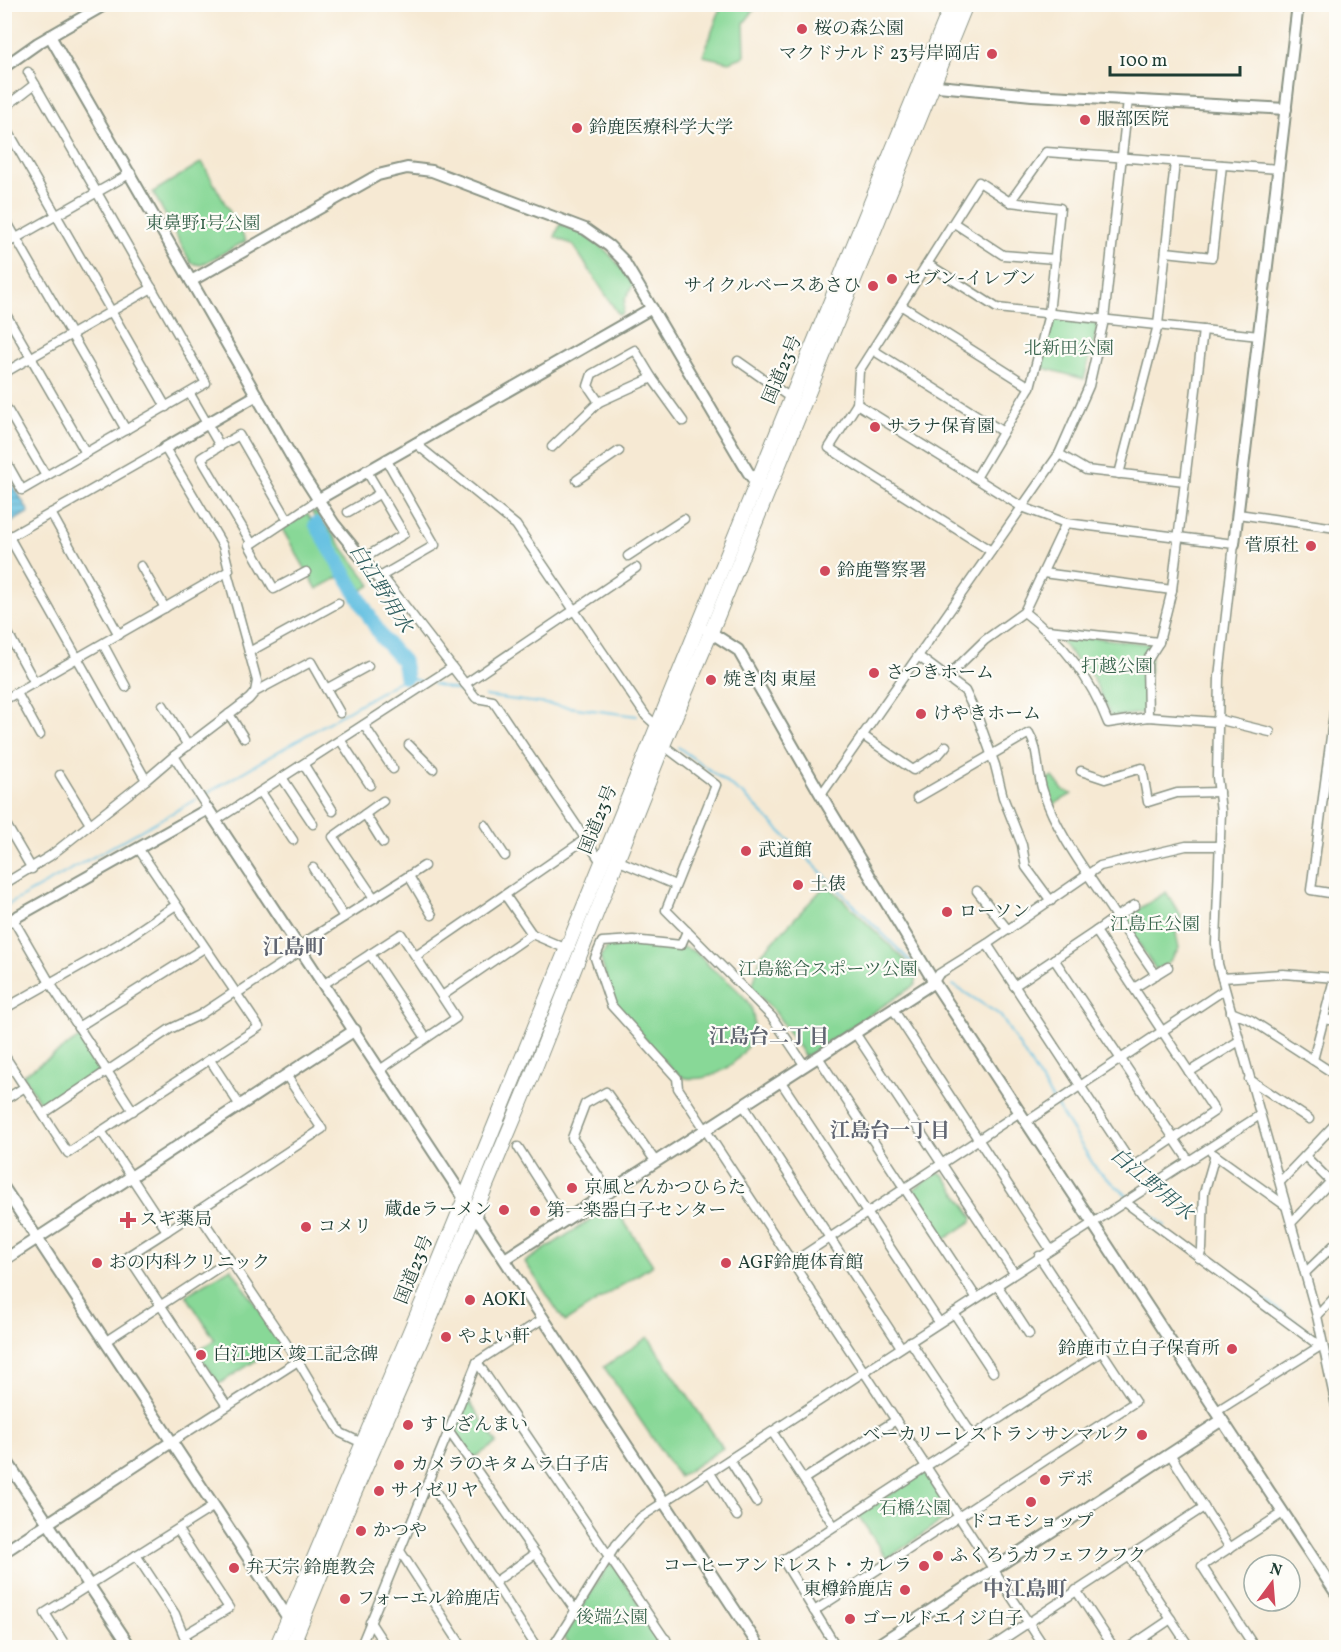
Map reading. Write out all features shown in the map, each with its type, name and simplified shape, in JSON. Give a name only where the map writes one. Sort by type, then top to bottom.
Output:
[{"type":"highway","name":"国道23号","points":[[291,1647],[531,1078],[663,745],[711,632],[763,485],[918,82],[952,4]]},
{"type":"highway","name":"国道23号","points":[[276,1647],[425,1296],[464,1195],[698,626],[763,485],[966,4]]},
{"type":"street","points":[[4,67],[50,36],[106,4]]},
{"type":"street","points":[[1298,4],[1219,677],[1217,720],[1220,846],[1216,943],[1224,990],[1317,1316],[1322,1345],[1336,1395],[1336,1406]]},
{"type":"street","points":[[50,36],[334,524],[380,577],[476,698],[493,701],[584,840],[601,862]]},
{"type":"street","points":[[4,458],[22,490],[206,383],[28,72]]},
{"type":"street","points":[[918,82],[932,87],[1286,109]]},
{"type":"street","points":[[4,108],[35,84]]},
{"type":"street","points":[[821,795],[1059,454],[1089,386],[1104,320],[1128,100]]},
{"type":"street","points":[[4,124],[166,407]]},
{"type":"street","points":[[1010,202],[1046,152],[1279,169]]},
{"type":"street","points":[[1119,474],[1158,325],[1175,162]]},
{"type":"street","points":[[1166,252],[1212,257],[1222,165]]},
{"type":"street","points":[[191,281],[378,175],[414,167],[432,171],[591,232],[623,260],[763,485]]},
{"type":"street","points":[[4,245],[131,173]]},
{"type":"street","points":[[975,478],[1030,387],[1049,314],[1060,207],[1010,202],[979,182],[859,371],[857,404],[830,448],[991,551]]},
{"type":"street","points":[[4,217],[126,430]]},
{"type":"street","points":[[954,223],[1003,255],[1055,259]]},
{"type":"street","points":[[928,264],[997,308],[1259,336]]},
{"type":"street","points":[[4,373],[152,288]]},
{"type":"street","points":[[902,306],[1030,387]]},
{"type":"street","points":[[248,546],[366,470],[652,308]]},
{"type":"street","points":[[4,311],[86,453]]},
{"type":"street","points":[[1148,717],[1147,661],[1160,642],[1172,590],[1203,330]]},
{"type":"street","points":[[599,402],[588,386],[592,374],[635,350],[683,421]]},
{"type":"street","points":[[873,350],[1003,432]]},
{"type":"street","points":[[738,361],[785,394]]},
{"type":"street","points":[[552,447],[599,402],[652,378]]},
{"type":"street","points":[[190,394],[220,446]]},
{"type":"street","points":[[146,780],[7,539],[257,395]]},
{"type":"street","points":[[4,404],[46,476]]},
{"type":"street","points":[[857,404],[1022,507],[1066,523],[1234,544]]},
{"type":"street","points":[[288,520],[239,435],[201,458],[274,589],[306,572]]},
{"type":"street","points":[[415,443],[516,525],[646,716],[657,726]]},
{"type":"street","points":[[165,448],[223,546],[229,570],[227,572],[256,681],[255,692]]},
{"type":"street","points":[[577,480],[619,451]]},
{"type":"street","points":[[1059,454],[1086,470],[1185,481]]},
{"type":"street","points":[[380,577],[435,544],[386,459]]},
{"type":"street","points":[[364,558],[404,534],[366,470]]},
{"type":"street","points":[[348,512],[380,494]]},
{"type":"street","points":[[51,513],[119,634]]},
{"type":"street","points":[[1238,513],[1336,528]]},
{"type":"street","points":[[628,556],[684,519]]},
{"type":"street","points":[[947,677],[985,640],[1024,612],[1066,523]]},
{"type":"street","points":[[141,566],[165,608]]},
{"type":"street","points":[[467,687],[636,568]]},
{"type":"street","points":[[4,700],[227,572]]},
{"type":"street","points":[[1043,573],[1172,590]]},
{"type":"street","points":[[249,652],[338,603]]},
{"type":"street","points":[[1024,612],[1048,630],[1078,670],[1088,678],[1108,723],[1148,717],[1217,720],[1270,732]]},
{"type":"street","points":[[4,626],[35,682]]},
{"type":"street","points":[[698,626],[738,650],[821,795],[934,982],[1336,1593]]},
{"type":"street","points":[[1048,630],[1160,642]]},
{"type":"street","points":[[103,644],[126,687]]},
{"type":"street","points":[[918,656],[965,691],[978,718],[1022,845],[1026,867],[1051,901]]},
{"type":"street","points":[[4,884],[32,869],[255,692],[311,662],[340,713]]},
{"type":"street","points":[[326,689],[368,666]]},
{"type":"street","points":[[215,821],[451,668]]},
{"type":"street","points":[[17,693],[40,735]]},
{"type":"street","points":[[1336,698],[1311,890],[1336,894]]},
{"type":"street","points":[[163,705],[188,746]]},
{"type":"street","points":[[229,714],[244,738]]},
{"type":"street","points":[[364,725],[393,770]]},
{"type":"street","points":[[917,798],[1029,733],[1036,745],[1043,791],[1082,867],[1089,874],[1155,975]]},
{"type":"street","points":[[862,735],[913,770],[940,753],[946,746]]},
{"type":"street","points":[[341,741],[370,786]]},
{"type":"street","points":[[409,745],[433,769]]},
{"type":"street","points":[[663,745],[716,785],[666,910],[772,1017],[805,1066]]},
{"type":"street","points":[[174,756],[760,1647]]},
{"type":"street","points":[[304,765],[333,811]]},
{"type":"street","points":[[1082,771],[1105,779],[1142,768],[1148,802],[1177,793],[1219,792]]},
{"type":"street","points":[[60,775],[90,824]]},
{"type":"street","points":[[283,778],[313,824]]},
{"type":"street","points":[[261,792],[293,840]]},
{"type":"street","points":[[374,898],[333,837],[383,801]]},
{"type":"street","points":[[133,1111],[9,922],[206,807]]},
{"type":"street","points":[[365,814],[383,843]]},
{"type":"street","points":[[4,821],[32,869]]},
{"type":"street","points":[[484,825],[505,856]]},
{"type":"street","points":[[416,956],[584,840]]},
{"type":"street","points":[[506,1259],[934,982],[939,974],[1008,930],[1100,866],[1186,846],[1220,846]]},
{"type":"street","points":[[4,1055],[68,1153],[259,1028],[138,848]]},
{"type":"street","points":[[617,860],[675,885]]},
{"type":"street","points":[[43,1114],[170,1029],[200,1015],[235,993],[344,917],[423,866]]},
{"type":"street","points":[[313,868],[344,917]]},
{"type":"street","points":[[409,876],[432,915]]},
{"type":"street","points":[[977,891],[1008,930]]},
{"type":"street","points":[[505,895],[532,934],[567,949]]},
{"type":"street","points":[[4,1009],[117,945],[177,905]]},
{"type":"street","points":[[1014,986],[1136,905]]},
{"type":"street","points":[[687,931],[681,945],[633,940],[602,942],[596,958],[611,1005],[677,1078],[678,1088],[1046,1647]]},
{"type":"street","points":[[987,944],[1133,1166],[1215,1111],[1096,931]]},
{"type":"street","points":[[324,984],[401,934],[416,956],[456,1018],[381,1069]]},
{"type":"street","points":[[442,996],[532,934]]},
{"type":"street","points":[[78,1027],[204,948]]},
{"type":"street","points":[[370,954],[426,1038]]},
{"type":"street","points":[[1054,959],[1189,1161]]},
{"type":"street","points":[[1134,988],[1168,967]]},
{"type":"street","points":[[1222,978],[1283,974],[1335,979],[1313,1060]]},
{"type":"street","points":[[793,1262],[979,1139],[1050,1106],[1224,990]]},
{"type":"street","points":[[893,1009],[1050,1249]]},
{"type":"street","points":[[1231,1012],[1251,1020],[1336,1075]]},
{"type":"street","points":[[1324,1019],[1336,1021]]},
{"type":"street","points":[[4,1260],[355,1030]]},
{"type":"street","points":[[855,1033],[1014,1273]]},
{"type":"street","points":[[1189,1072],[1239,1041]]},
{"type":"street","points":[[818,1057],[976,1297]]},
{"type":"street","points":[[210,1060],[239,1104]]},
{"type":"street","points":[[227,1406],[128,1256],[322,1129],[286,1075]]},
{"type":"street","points":[[1249,1079],[1310,1119]]},
{"type":"street","points":[[781,1082],[939,1322]]},
{"type":"street","points":[[4,1100],[25,1087]]},
{"type":"street","points":[[610,1193],[572,1138],[585,1104],[606,1092],[656,1162]]},
{"type":"street","points":[[744,1107],[901,1347]]},
{"type":"street","points":[[552,1647],[610,1554],[634,1523],[976,1297],[1260,1115]]},
{"type":"street","points":[[1280,1182],[1336,1123]]},
{"type":"street","points":[[101,1131],[168,1231]]},
{"type":"street","points":[[518,1147],[565,1221]]},
{"type":"street","points":[[1206,1150],[1286,1206]]},
{"type":"street","points":[[1200,1255],[1204,1193],[1215,1155]]},
{"type":"street","points":[[1291,1223],[1335,1182],[1305,1156]]},
{"type":"street","points":[[4,1188],[306,1647]]},
{"type":"street","points":[[1129,1200],[1313,1341],[1322,1345]]},
{"type":"street","points":[[197,1211],[235,1264],[298,1361],[341,1433],[362,1443]]},
{"type":"street","points":[[1305,1273],[1336,1243]]},
{"type":"street","points":[[1329,1250],[1336,1257]]},
{"type":"street","points":[[814,1611],[1135,1402],[1039,1256]]},
{"type":"street","points":[[106,1341],[230,1260]]},
{"type":"street","points":[[997,1285],[1029,1334]]},
{"type":"street","points":[[1317,1316],[1336,1296]]},
{"type":"street","points":[[954,1313],[993,1372]]},
{"type":"street","points":[[360,1647],[477,1362],[544,1318]]},
{"type":"street","points":[[910,1341],[973,1436]]},
{"type":"street","points":[[873,1647],[1170,1454],[1220,1415],[1322,1345]]},
{"type":"street","points":[[837,1647],[783,1560],[1101,1352]]},
{"type":"street","points":[[4,1552],[298,1361]]},
{"type":"street","points":[[477,1362],[557,1483],[610,1554],[671,1647]]},
{"type":"street","points":[[804,1479],[896,1420]]},
{"type":"street","points":[[449,1431],[575,1610]]},
{"type":"street","points":[[773,1433],[834,1526]]},
{"type":"street","points":[[1170,1454],[1230,1548]]},
{"type":"street","points":[[5,1457],[131,1647]]},
{"type":"street","points":[[730,1460],[756,1502]]},
{"type":"street","points":[[710,1473],[737,1516]]},
{"type":"street","points":[[429,1481],[537,1647]]},
{"type":"street","points":[[67,1647],[45,1613],[214,1506]]},
{"type":"street","points":[[990,1647],[1204,1507]]},
{"type":"street","points":[[1255,1647],[1202,1566],[1283,1513]]},
{"type":"street","points":[[178,1530],[229,1608],[184,1635]]},
{"type":"street","points":[[399,1551],[463,1647]]},
{"type":"street","points":[[495,1582],[536,1554]]},
{"type":"street","points":[[136,1555],[176,1614],[189,1647]]},
{"type":"street","points":[[1129,1556],[1190,1647]]},
{"type":"street","points":[[1076,1590],[1114,1647]]},
{"type":"street","points":[[1128,1647],[1171,1619]]},
{"type":"street","points":[[370,1622],[387,1647]]},
{"type":"street","points":[[654,1647],[666,1639]]},
{"type":"green space","points":[[722,4],[758,5],[744,23],[745,56],[729,62],[703,56]]},
{"type":"green space","name":"東鼻野1号公園","points":[[202,162],[246,241],[201,265],[191,263],[153,192]]},
{"type":"green space","points":[[560,224],[594,241],[618,264],[633,285],[625,299],[623,313],[619,315],[573,245],[555,237]]},
{"type":"green space","name":"北新田公園","points":[[1051,320],[1098,325],[1084,379],[1040,367]]},
{"type":"green space","points":[[311,511],[316,512],[371,585],[359,592]]},
{"type":"green space","points":[[307,513],[343,575],[317,589],[282,529]]},
{"type":"green space","name":"打越公園","points":[[1064,634],[1149,644],[1152,648],[1145,709],[1142,713],[1111,717],[1092,676],[1080,666],[1061,641]]},
{"type":"green space","points":[[1053,777],[1063,790],[1072,794],[1053,805],[1044,779]]},
{"type":"green space","name":"江島総合スポーツ公園","points":[[827,884],[918,973],[915,985],[805,1057],[776,1013],[752,988],[762,953]]},
{"type":"green space","name":"江島丘公園","points":[[1166,892],[1181,916],[1176,934],[1179,948],[1169,962],[1156,970],[1123,919]]},
{"type":"green space","points":[[611,943],[670,945],[691,950],[746,999],[752,1010],[754,1025],[743,1052],[732,1064],[706,1077],[691,1078],[677,1075],[614,1004],[600,957]]},
{"type":"green space","points":[[81,1037],[100,1067],[99,1072],[47,1106],[42,1106],[23,1075]]},
{"type":"green space","points":[[938,1173],[944,1175],[973,1217],[972,1221],[945,1239],[940,1238],[913,1195],[915,1188]]},
{"type":"green space","points":[[613,1205],[653,1265],[565,1322],[525,1262]]},
{"type":"green space","points":[[231,1268],[282,1344],[219,1384],[197,1352],[215,1340],[186,1295]]},
{"type":"green space","points":[[648,1337],[723,1448],[679,1477],[604,1367]]},
{"type":"green space","points":[[467,1398],[497,1443],[472,1459],[454,1431]]},
{"type":"green space","name":"石橋公園","points":[[923,1473],[928,1475],[953,1513],[887,1559],[858,1515]]},
{"type":"green space","name":"後端公園","points":[[608,1565],[614,1565],[659,1634],[658,1641],[648,1648],[573,1647],[563,1637]]},
{"type":"water","points":[[4,470],[29,512],[5,526],[4,526]]},
{"type":"waterway","name":"白江野用水","points":[[316,524],[382,638],[403,661],[406,677]]},
{"type":"waterway","points":[[202,796],[406,677],[424,682]]},
{"type":"waterway","points":[[433,684],[468,693]]},
{"type":"waterway","points":[[485,696],[637,716]]},
{"type":"waterway","points":[[678,747],[745,796],[914,965]]},
{"type":"waterway","points":[[4,907],[197,799]]},
{"type":"waterway","name":"白江野用水","points":[[953,985],[1000,1015],[1053,1100]]},
{"type":"waterway","name":"白江野用水","points":[[1056,1105],[1097,1170],[1128,1196]]},
{"type":"waterway","name":"白江野用水","points":[[1133,1199],[1165,1226]]},
{"type":"waterway","name":"白江野用水","points":[[1259,1296],[1311,1332]]},
{"type":"waterway","points":[[1328,1342],[1336,1374]]},
{"type":"place","name":"桜の森公園","points":[[802,29]]},
{"type":"place","name":"マクドナルド 23号岸岡店","points":[[992,54]]},
{"type":"place","name":"服部医院","points":[[1085,120]]},
{"type":"place","name":"鈴鹿医療科学大学","points":[[577,128]]},
{"type":"place","name":"セブン-イレブン","points":[[892,279]]},
{"type":"place","name":"サイクルベースあさひ","points":[[873,286]]},
{"type":"place","name":"サラナ保育園","points":[[875,427]]},
{"type":"place","name":"菅原社","points":[[1311,546]]},
{"type":"place","name":"鈴鹿警察署","points":[[825,571]]},
{"type":"place","name":"さつきホーム","points":[[874,673]]},
{"type":"place","name":"焼き肉 東屋","points":[[711,680]]},
{"type":"place","name":"けやきホーム","points":[[921,714]]},
{"type":"place","name":"武道館","points":[[746,851]]},
{"type":"place","name":"土俵","points":[[798,885]]},
{"type":"place","name":"ローソン","points":[[947,912]]},
{"type":"place","name":"京風とんかつひらた","points":[[572,1188]]},
{"type":"place","name":"蔵deラーメン","points":[[504,1210]]},
{"type":"place","name":"第一楽器白子センター","points":[[535,1211]]},
{"type":"place","name":"スギ薬局","points":[[128,1220]]},
{"type":"place","name":"コメリ","points":[[306,1227]]},
{"type":"place","name":"おの内科クリニック","points":[[97,1263]]},
{"type":"place","name":"AGF鈴鹿体育館","points":[[726,1263]]},
{"type":"place","name":"AOKI","points":[[470,1300]]},
{"type":"place","name":"やよい軒","points":[[446,1337]]},
{"type":"place","name":"鈴鹿市立白子保育所","points":[[1232,1349]]},
{"type":"place","name":"白江地区 竣工記念碑","points":[[201,1355]]},
{"type":"place","name":"すしざんまい","points":[[408,1425]]},
{"type":"place","name":"ベーカリーレストランサンマルク","points":[[1142,1435]]},
{"type":"place","name":"カメラのキタムラ白子店","points":[[399,1465]]},
{"type":"place","name":"デポ","points":[[1045,1480]]},
{"type":"place","name":"サイゼリヤ","points":[[379,1491]]},
{"type":"place","name":"ドコモショップ","points":[[1031,1502]]},
{"type":"place","name":"かつや","points":[[361,1531]]},
{"type":"place","name":"ふくろうカフェフクフク","points":[[938,1556]]},
{"type":"place","name":"コーヒーアンドレスト・カレラ","points":[[924,1566]]},
{"type":"place","name":"弁天宗 鈴鹿教会","points":[[234,1568]]},
{"type":"place","name":"東樽鈴鹿店","points":[[905,1590]]},
{"type":"place","name":"フォーエル鈴鹿店","points":[[345,1599]]},
{"type":"place","name":"ゴールドエイジ白子","points":[[850,1619]]},
{"type":"district","name":"江島町","points":[[294,948]]},
{"type":"district","name":"江島台二丁目","points":[[769,1038]]},
{"type":"district","name":"江島台一丁目","points":[[890,1132]]},
{"type":"district","name":"中江島町","points":[[1025,1590]]}]
